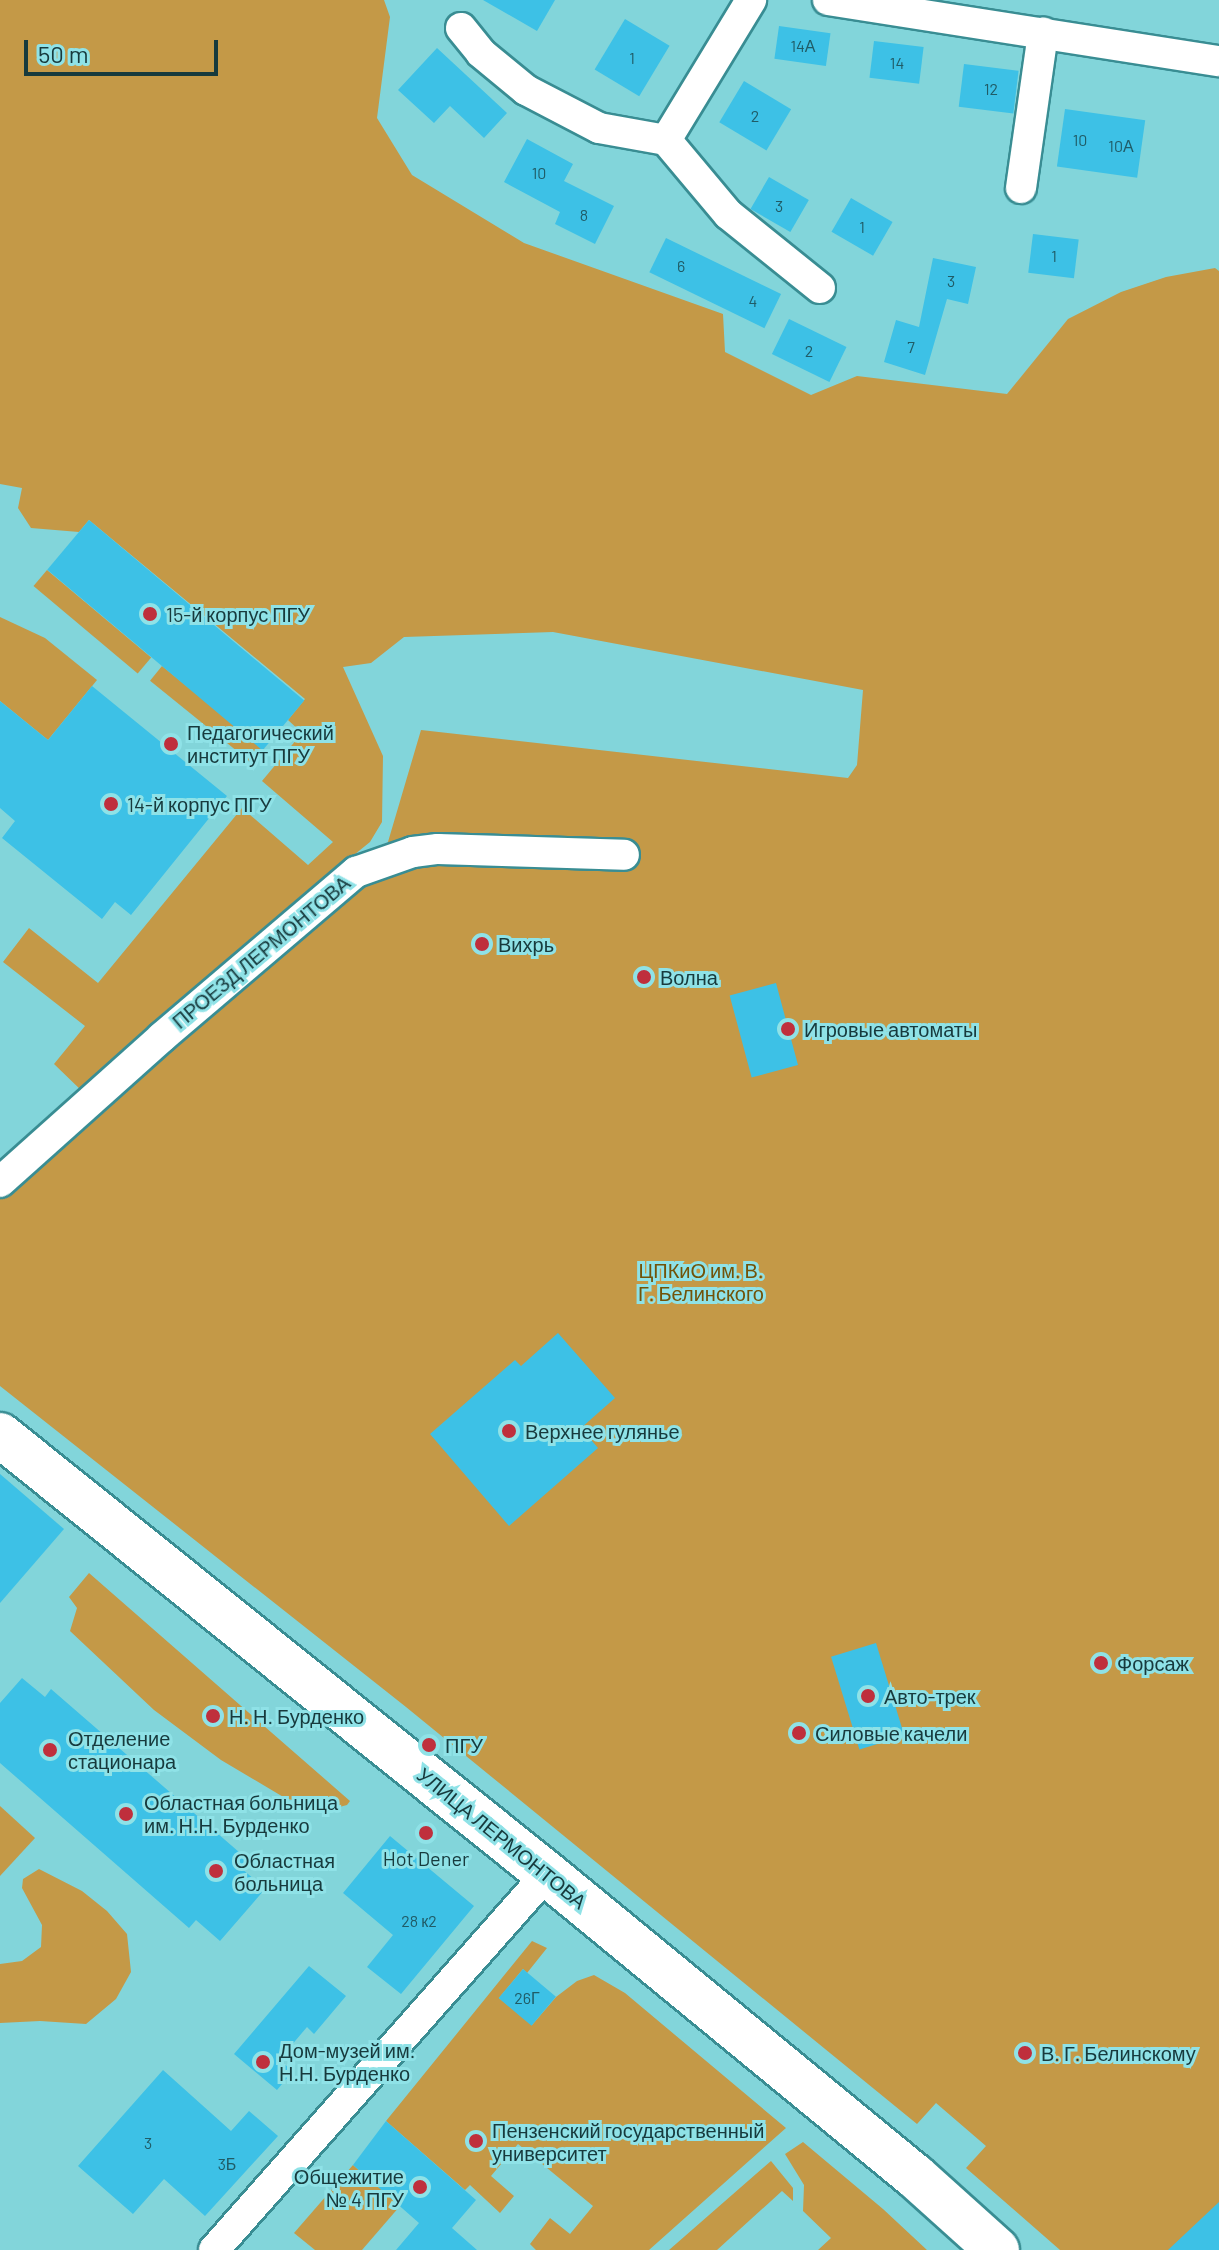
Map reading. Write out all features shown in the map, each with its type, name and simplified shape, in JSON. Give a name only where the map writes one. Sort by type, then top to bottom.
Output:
[{"type":"main road","name":"УЛИЦА ЛЕРМОНТОВА","points":[[0,1435],[547,1874],[916,2177],[997,2250]]},
{"type":"street","points":[[666,140],[751,0]]},
{"type":"street","points":[[828,0],[1219,61]]},
{"type":"street","points":[[461,28],[481,53],[526,90],[599,128],[666,140],[728,214],[820,288]]},
{"type":"street","points":[[1021,188],[1043,33]]},
{"type":"street","name":"ПРОЕЗД ЛЕРМОНТОВА","points":[[0,1182],[184,1017],[356,872],[413,852],[438,849],[624,855]]},
{"type":"street","points":[[214,2250],[547,1874]]},
{"type":"green space","name":"ЦПКиО им. В. Г. Белинского","points":[[0,0],[384,0],[390,17],[377,118],[412,175],[524,243],[723,314],[725,352],[811,395],[857,376],[1007,394],[1068,319],[1121,292],[1166,277],[1215,268],[1219,271],[1219,2250],[1060,2250],[966,2168],[986,2146],[936,2103],[917,2124],[406,1707],[0,1386],[0,1198],[158,1051],[380,869],[421,730],[848,778],[857,765],[863,690],[553,632],[404,637],[371,663],[343,667],[383,756],[382,822],[370,842],[270,923],[83,1092],[54,1064],[85,1026],[3,962],[29,928],[98,983],[242,808],[308,865],[333,842],[262,781],[302,733],[288,720],[305,699],[89,520],[79,532],[31,528],[18,508],[22,488],[0,484]]},
{"type":"green space","points":[[47,570],[151,657],[138,674],[34,586]]},
{"type":"green space","points":[[0,617],[45,638],[97,680],[48,740],[0,701]]},
{"type":"green space","points":[[162,666],[265,749],[253,764],[150,681]]},
{"type":"green space","points":[[89,1573],[350,1801],[347,1805],[328,1810],[285,1798],[221,1760],[154,1710],[70,1631],[77,1608],[69,1597]]},
{"type":"green space","points":[[0,1806],[35,1838],[0,1876]]},
{"type":"green space","points":[[39,1869],[82,1891],[107,1911],[127,1934],[131,1972],[116,1999],[86,2024],[40,2021],[0,2023],[0,1964],[22,1961],[41,1947],[42,1925],[22,1888],[23,1879]]},
{"type":"green space","points":[[532,1941],[547,1948],[527,1973],[523,1969],[499,1998],[532,2025],[556,1997],[577,1981],[594,1975],[625,1993],[786,2128],[649,2250],[536,2250],[530,2244],[550,2218],[570,2234],[593,2206],[518,2144],[491,2176],[514,2196],[500,2213],[470,2185],[465,2190],[386,2121]]},
{"type":"green space","points":[[803,2142],[927,2250],[818,2250],[831,2238],[803,2211],[804,2185],[785,2154]]},
{"type":"green space","points":[[771,2161],[793,2188],[793,2201],[782,2191],[717,2250],[669,2250]]},
{"type":"green space","points":[[353,2165],[400,2206],[362,2250],[315,2250],[294,2233]]},
{"type":"building","points":[[483,0],[555,0],[537,31]]},
{"type":"building","points":[[625,19],[670,46],[639,96],[595,70]]},
{"type":"building","points":[[779,26],[830,33],[826,66],[774,59]]},
{"type":"building","points":[[874,41],[924,47],[919,84],[869,78]]},
{"type":"building","points":[[437,48],[507,113],[484,138],[450,106],[434,123],[398,90]]},
{"type":"building","points":[[964,64],[1019,71],[1013,113],[959,107]]},
{"type":"building","points":[[744,81],[791,109],[766,150],[719,122]]},
{"type":"building","points":[[1065,109],[1145,120],[1137,178],[1057,166]]},
{"type":"building","points":[[527,139],[573,164],[564,181],[614,206],[595,244],[555,224],[560,212],[504,182]]},
{"type":"building","points":[[769,177],[809,200],[790,232],[750,209]]},
{"type":"building","points":[[851,198],[893,222],[873,256],[832,232]]},
{"type":"building","points":[[1033,234],[1079,240],[1074,278],[1028,273]]},
{"type":"building","points":[[666,238],[781,294],[764,328],[649,272]]},
{"type":"building","points":[[933,258],[976,267],[968,304],[947,299],[925,375],[884,362],[896,320],[919,327]]},
{"type":"building","points":[[789,319],[847,347],[829,382],[772,354]]},
{"type":"building","name":"15-й корпус ПГУ","points":[[89,520],[304,701],[262,750],[47,570]]},
{"type":"building","name":"14-й корпус ПГУ","points":[[92,686],[227,796],[131,915],[115,902],[102,919],[2,838],[15,821],[0,808],[0,701],[48,740]]},
{"type":"building","points":[[776,983],[798,1065],[752,1078],[730,995]]},
{"type":"building","name":"Верхнее гулянье","points":[[558,1333],[615,1398],[581,1428],[598,1448],[509,1526],[430,1434],[515,1360],[521,1366]]},
{"type":"building","points":[[0,1474],[64,1529],[0,1603]]},
{"type":"building","name":"Авто-трек","points":[[876,1643],[904,1736],[859,1750],[831,1657]]},
{"type":"building","points":[[22,1678],[45,1697],[51,1689],[247,1859],[240,1867],[265,1889],[220,1941],[196,1920],[189,1928],[0,1763],[0,1703]]},
{"type":"building","points":[[390,1836],[474,1906],[401,1994],[367,1967],[393,1935],[343,1893]]},
{"type":"building","points":[[309,1966],[346,1996],[314,2034],[307,2027],[279,2060],[293,2071],[277,2090],[234,2054]]},
{"type":"building","points":[[523,1969],[556,1997],[532,2026],[499,1998]]},
{"type":"building","points":[[163,2070],[231,2131],[249,2111],[278,2136],[205,2216],[164,2179],[133,2214],[78,2166]]},
{"type":"building","name":"Общежитие № 4 ПГУ","points":[[386,2121],[476,2200],[452,2228],[477,2250],[396,2250],[419,2223],[353,2165]]},
{"type":"building","points":[[1219,2202],[1219,2250],[1168,2250]]},
{"type":"place","name":"15-й корпус ПГУ","points":[[150,614]]},
{"type":"place","name":"Педагогический институт ПГУ","points":[[171,744]]},
{"type":"place","name":"14-й корпус ПГУ","points":[[111,804]]},
{"type":"place","name":"Вихрь","points":[[482,944]]},
{"type":"place","name":"Волна","points":[[644,977]]},
{"type":"place","name":"Игровые автоматы","points":[[788,1029]]},
{"type":"place","name":"Верхнее гулянье","points":[[509,1431]]},
{"type":"place","name":"Форсаж","points":[[1101,1663]]},
{"type":"place","name":"Авто-трек","points":[[868,1696]]},
{"type":"place","name":"Н. Н. Бурденко","points":[[213,1716]]},
{"type":"place","name":"Силовые качели","points":[[799,1733]]},
{"type":"place","name":"ПГУ","points":[[429,1745]]},
{"type":"place","name":"Отделение стационара","points":[[50,1750]]},
{"type":"place","name":"Областная больница им. Н.Н. Бурденко","points":[[126,1814]]},
{"type":"place","name":"Hot Dener","points":[[426,1833]]},
{"type":"place","name":"Областная больница","points":[[216,1871]]},
{"type":"place","name":"В. Г. Белинскому","points":[[1025,2053]]},
{"type":"place","name":"Дом-музей им. Н.Н. Бурденко","points":[[263,2062]]},
{"type":"place","name":"Пензенский государственный университет","points":[[476,2141]]},
{"type":"place","name":"Общежитие № 4 ПГУ","points":[[420,2187]]}]
